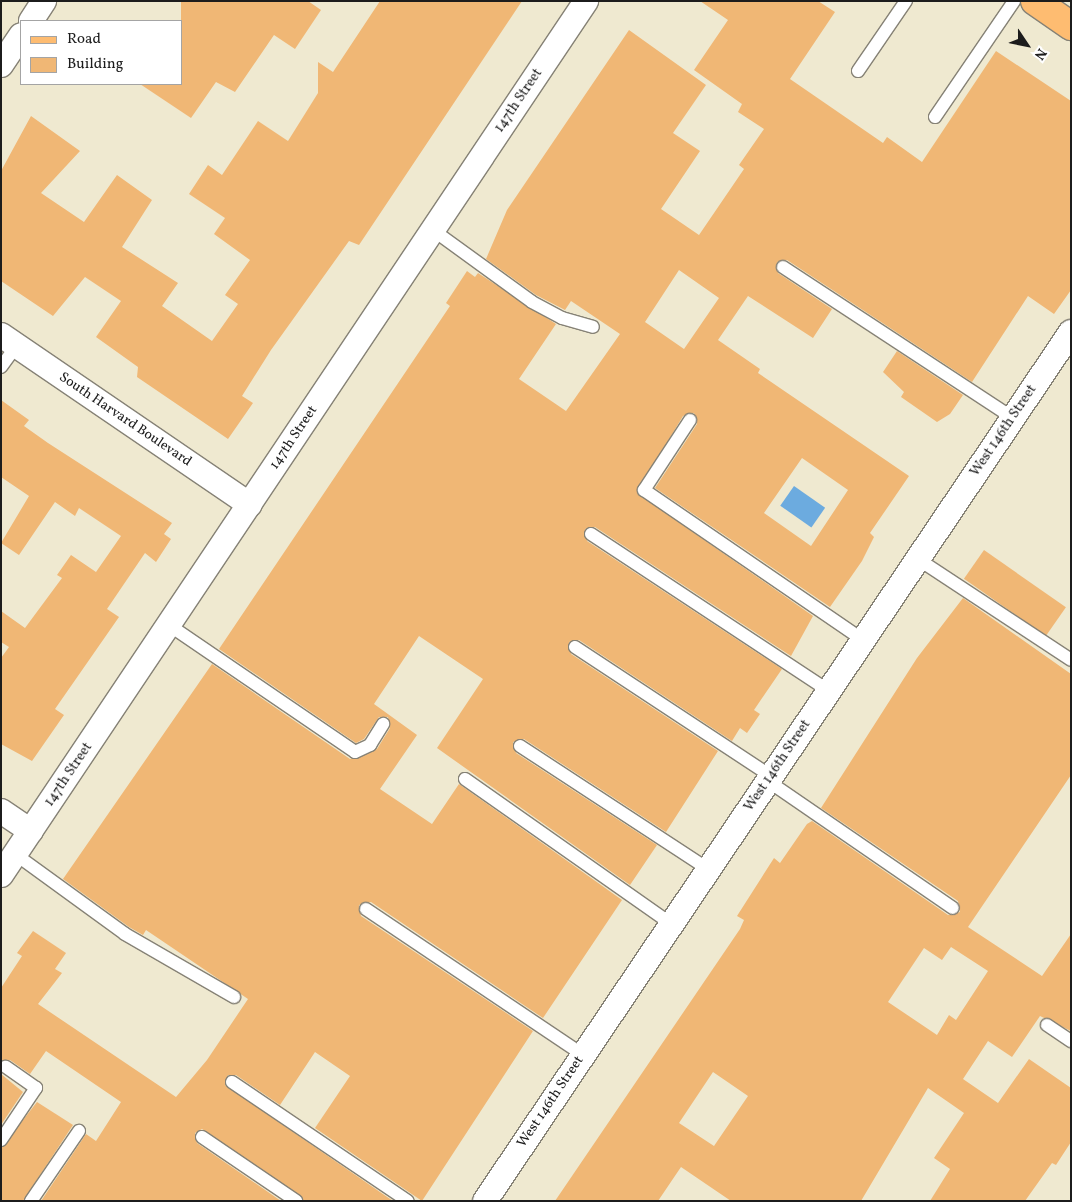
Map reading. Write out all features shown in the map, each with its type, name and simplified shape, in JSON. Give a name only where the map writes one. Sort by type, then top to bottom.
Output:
[{"type":"main road","points":[[1034,1],[1071,26]]},
{"type":"street","points":[[32,20],[44,1]]},
{"type":"street","name":"147th Street","points":[[1,875],[586,1]]},
{"type":"street","points":[[1,65],[20,36]]},
{"type":"street","name":"West 146th Street","points":[[485,1201],[1071,332]]},
{"type":"street","name":"South Harvard Boulevard","points":[[9,341],[250,505]]},
{"type":"street","points":[[1,811],[31,831]]},
{"type":"lane","points":[[858,71],[906,1]]},
{"type":"lane","points":[[935,117],[1014,1]]},
{"type":"lane","points":[[433,230],[532,302],[562,318],[593,327]]},
{"type":"lane","points":[[783,267],[1013,418]]},
{"type":"lane","points":[[1,368],[9,341]]},
{"type":"lane","points":[[690,420],[644,490],[863,640]]},
{"type":"lane","points":[[591,534],[829,691]]},
{"type":"lane","points":[[918,559],[1071,660]]},
{"type":"lane","points":[[169,625],[355,752],[370,744],[383,724]]},
{"type":"lane","points":[[575,647],[769,779],[953,908]]},
{"type":"lane","points":[[520,746],[708,869]]},
{"type":"lane","points":[[465,779],[672,924]]},
{"type":"lane","points":[[15,854],[125,934],[234,997]]},
{"type":"lane","points":[[366,909],[583,1055]]},
{"type":"lane","points":[[1046,1025],[1071,1041]]},
{"type":"lane","points":[[1,1140],[36,1088],[6,1067]]},
{"type":"lane","points":[[232,1082],[408,1201]]},
{"type":"lane","points":[[31,1201],[79,1131]]},
{"type":"lane","points":[[202,1137],[296,1201]]},
{"type":"water","points":[[794,486],[825,508],[811,527],[780,506]]},
{"type":"building","points":[[181,1],[308,1],[321,10],[295,49],[274,35],[235,92],[216,82],[191,118],[142,85],[182,85]]},
{"type":"building","points":[[380,1],[522,1],[359,245],[349,241],[271,350],[242,396],[253,403],[228,439],[137,377],[138,367],[96,337],[121,301],[85,277],[53,316],[1,281],[1,171],[31,116],[80,151],[41,193],[84,222],[117,175],[152,200],[122,247],[178,283],[162,306],[212,341],[238,304],[225,295],[250,260],[214,234],[225,218],[189,194],[208,165],[222,175],[258,121],[288,141],[318,93],[318,62],[333,72]]},
{"type":"building","points":[[700,1],[818,1],[835,12],[790,79],[883,143],[887,137],[922,162],[996,51],[1071,101],[1071,290],[1054,314],[1028,296],[972,382],[787,260],[777,262],[778,273],[832,309],[813,338],[748,296],[718,340],[760,369],[758,373],[909,476],[870,533],[874,537],[862,561],[830,607],[655,488],[697,424],[694,413],[683,416],[637,493],[813,616],[791,656],[595,527],[585,529],[587,541],[782,669],[754,710],[760,714],[747,733],[740,728],[732,741],[579,640],[569,642],[571,654],[718,751],[666,832],[524,739],[513,742],[516,753],[657,845],[630,885],[437,748],[483,679],[419,636],[374,704],[417,735],[380,789],[432,824],[459,784],[622,900],[543,1018],[371,902],[359,905],[361,916],[533,1031],[422,1201],[315,1128],[350,1076],[315,1052],[280,1105],[236,1075],[228,1075],[225,1085],[393,1201],[304,1201],[202,1129],[195,1133],[197,1143],[281,1201],[41,1201],[86,1134],[96,1141],[121,1102],[46,1051],[30,1074],[10,1060],[1,1061],[1,988],[22,956],[17,953],[33,931],[66,953],[55,969],[62,973],[38,1004],[176,1097],[207,1060],[248,999],[146,930],[143,935],[129,927],[63,879],[212,664],[350,759],[377,749],[390,728],[388,717],[379,717],[364,739],[356,743],[219,649],[450,306],[446,303],[467,271],[475,277],[478,273],[556,324],[519,379],[566,411],[620,334],[571,301],[565,310],[536,295],[486,259],[507,210],[629,30],[706,85],[673,133],[700,151],[661,209],[699,235],[744,169],[739,165],[764,129],[738,112],[742,104],[694,70],[728,20]],"holes":[[[679,270],[719,298],[684,349],[645,322]],[[802,458],[848,490],[811,546],[764,513]]]},
{"type":"building","points":[[897,351],[963,395],[950,414],[937,422],[901,397],[904,392],[883,372]]},
{"type":"building","points":[[1,400],[29,420],[24,426],[172,523],[164,534],[171,539],[156,562],[145,553],[107,609],[119,617],[55,709],[64,715],[32,761],[1,744],[1,658],[9,647],[1,642],[1,611],[25,628],[62,578],[57,575],[71,555],[96,572],[121,536],[79,508],[75,516],[55,502],[19,555],[1,543],[29,496],[1,477]]},
{"type":"building","points":[[984,550],[1066,607],[1046,636],[964,579]]},
{"type":"building","points":[[963,598],[1071,674],[1071,775],[968,927],[1042,976],[1071,934],[1071,1031],[1040,1016],[1012,1057],[988,1041],[963,1079],[998,1103],[1029,1059],[1071,1088],[1071,1142],[1056,1165],[1052,1163],[1025,1201],[930,1201],[950,1169],[934,1158],[964,1113],[928,1088],[861,1201],[731,1201],[681,1167],[658,1201],[555,1201],[740,929],[744,920],[737,916],[774,858],[780,863],[807,824],[812,821],[948,915],[960,912],[958,901],[821,808],[917,658]],"holes":[[[951,947],[988,971],[956,1020],[949,1015],[937,1035],[888,1002],[924,948],[942,960]],[[713,1072],[748,1096],[714,1146],[679,1123]]]},
{"type":"building","points":[[1,1074],[23,1092],[1,1125]]},
{"type":"building","points":[[37,1102],[73,1125],[23,1201],[1,1201],[1,1148]]}]
